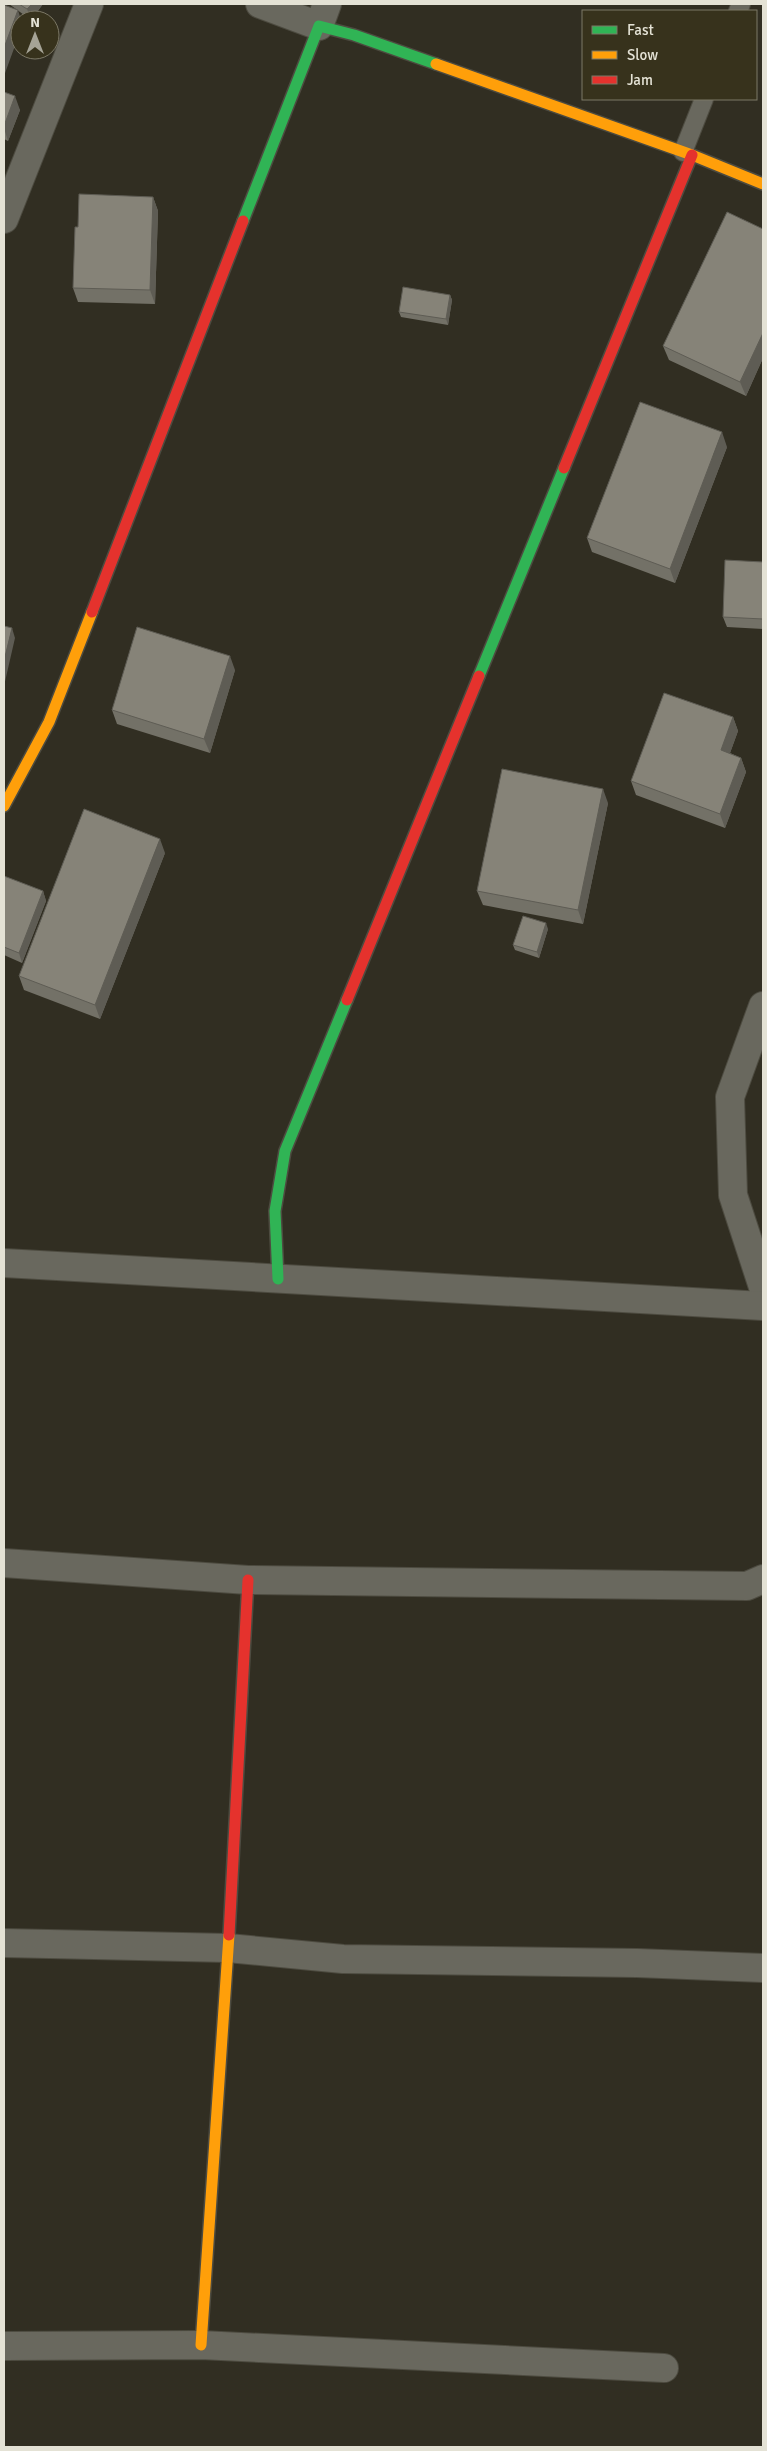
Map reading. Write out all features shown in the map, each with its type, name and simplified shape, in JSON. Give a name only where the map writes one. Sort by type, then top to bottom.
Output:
[{"type":"street","points":[[4,219],[89,4]]},
{"type":"street","points":[[260,4],[323,15],[354,35],[688,154],[763,184]]},
{"type":"street","points":[[4,806],[49,722],[323,15]]},
{"type":"street","points":[[278,1279],[274,1211],[285,1151],[688,154]]},
{"type":"street","points":[[763,1006],[730,1097],[733,1195],[763,1287]]},
{"type":"street","points":[[4,1262],[763,1306]]},
{"type":"street","points":[[4,1563],[248,1580],[747,1586],[763,1579]]},
{"type":"street","points":[[201,2345],[228,1948],[248,1580]]},
{"type":"street","points":[[4,1943],[228,1948],[343,1959],[637,1963],[763,1968]]},
{"type":"street","points":[[4,2346],[201,2345],[664,2368]]},
{"type":"lane","points":[[688,154],[704,100]]},
{"type":"building","points":[[19,4],[32,4],[27,9]]},
{"type":"building","points":[[4,5],[18,10],[10,10],[10,32],[4,48]]},
{"type":"building","points":[[4,92],[15,96],[4,126]]},
{"type":"building","points":[[79,194],[153,197],[150,290],[73,288],[75,227],[78,227]]},
{"type":"building","points":[[727,212],[763,229],[763,333],[740,382],[663,346]]},
{"type":"building","points":[[403,287],[450,295],[446,319],[399,312]]},
{"type":"building","points":[[640,402],[722,432],[670,569],[587,538]]},
{"type":"building","points":[[725,560],[763,562],[763,619],[723,617]]},
{"type":"building","points":[[4,626],[12,628],[4,661]]},
{"type":"building","points":[[137,627],[230,656],[204,739],[112,710]]},
{"type":"building","points":[[664,693],[733,717],[721,750],[741,758],[720,814],[631,781]]},
{"type":"building","points":[[502,769],[603,789],[578,910],[477,891]]},
{"type":"building","points":[[84,809],[160,839],[95,1005],[19,976]]},
{"type":"building","points":[[4,876],[43,891],[19,953],[4,947]]},
{"type":"building","points":[[523,916],[546,923],[537,952],[513,945]]},
{"type":"traffic: fast","points":[[243,221],[319,26],[354,35],[436,64]]},
{"type":"traffic: fast","points":[[479,676],[564,468]]},
{"type":"traffic: fast","points":[[278,1279],[275,1211],[285,1151],[347,1000]]},
{"type":"traffic: slow","points":[[436,64],[692,155],[763,184]]},
{"type":"traffic: slow","points":[[4,806],[49,722],[92,612]]},
{"type":"traffic: slow","points":[[201,2345],[229,1935]]},
{"type":"traffic: jam","points":[[564,468],[692,155]]},
{"type":"traffic: jam","points":[[92,612],[243,221]]},
{"type":"traffic: jam","points":[[347,1000],[479,676]]},
{"type":"traffic: jam","points":[[229,1935],[248,1580]]}]
